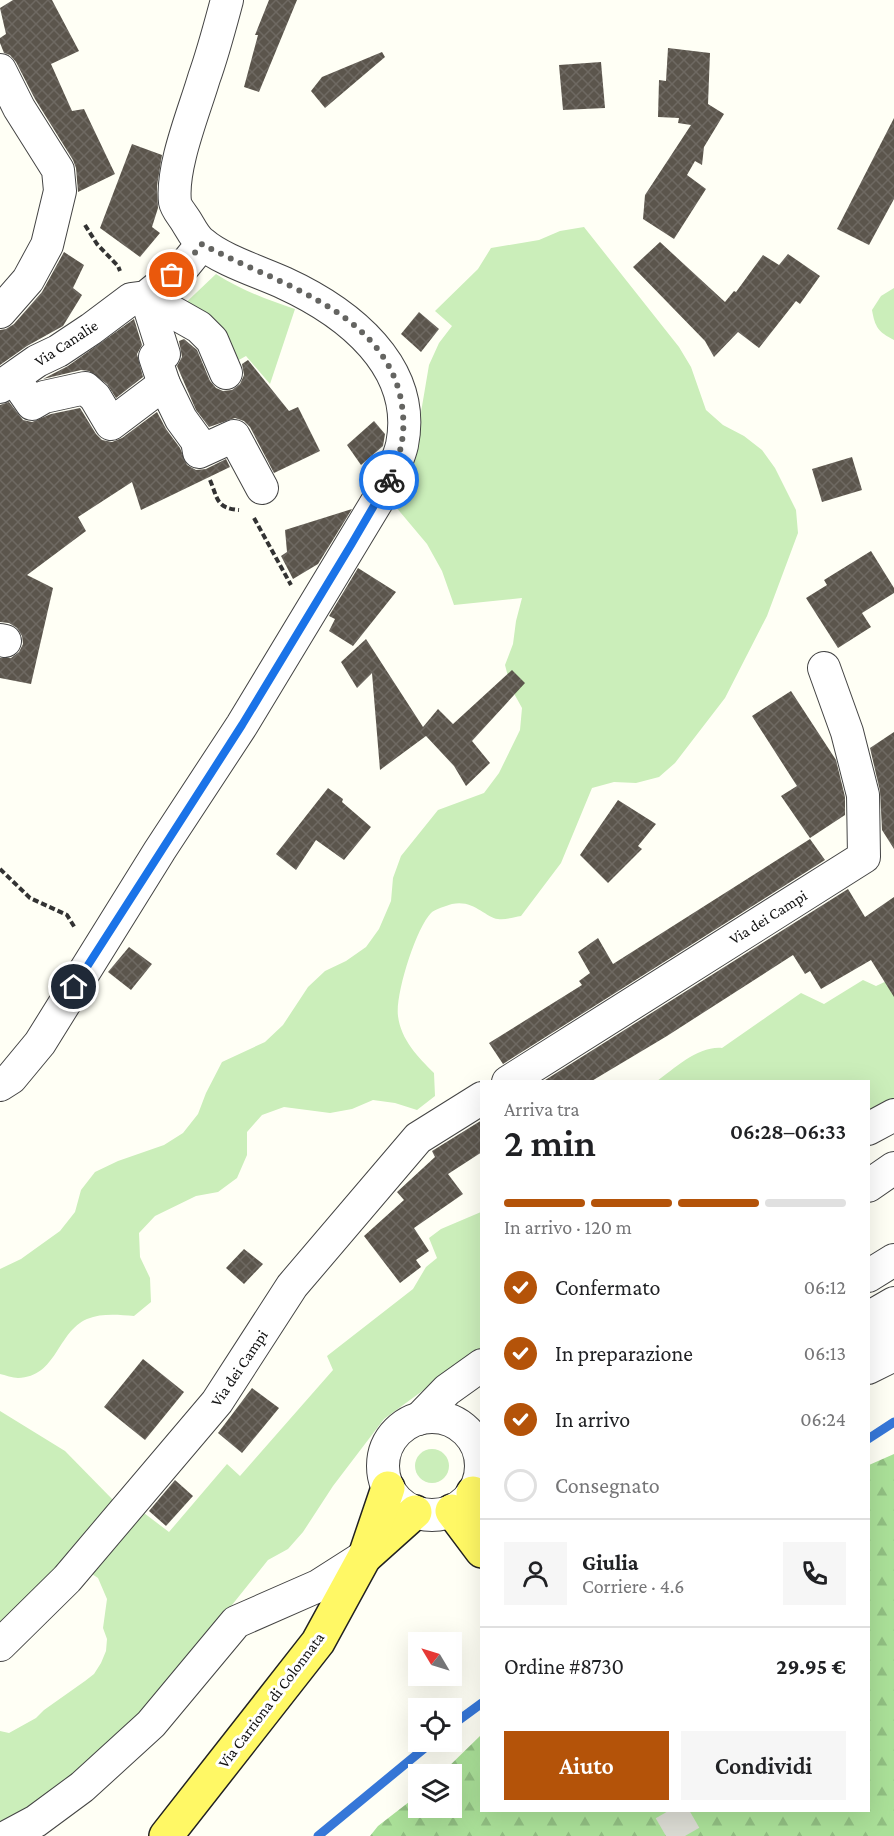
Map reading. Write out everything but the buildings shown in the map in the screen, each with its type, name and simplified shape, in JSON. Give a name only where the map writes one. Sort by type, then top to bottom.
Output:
[{"type":"main road","name":"Via Carriona di Colonnata","points":[[166,1836],[318,1642],[365,1556],[388,1488]]},
{"type":"main road","points":[[469,1503],[480,1544]]},
{"type":"main road","name":"Via Carriona di Colonnata","points":[[365,1556],[415,1512]]},
{"type":"street","points":[[0,1085],[11,1078],[40,1043],[242,725],[381,495],[402,444],[405,416],[395,376],[375,346],[341,316],[285,284],[227,258],[197,238],[175,203],[181,150],[227,0]]},
{"type":"street","points":[[0,70],[19,108],[58,170],[60,191],[47,245],[28,280],[0,312]]},
{"type":"street","name":"Via Canalie","points":[[7,383],[38,361],[58,351],[134,295],[185,265],[197,238]]},
{"type":"street","points":[[134,295],[199,327],[212,340],[226,373]]},
{"type":"street","points":[[134,295],[164,354],[155,357],[164,384],[181,419],[197,441],[199,452],[234,435],[262,488]]},
{"type":"street","points":[[7,383],[32,404],[44,397],[85,388],[95,397],[111,424],[164,384]]},
{"type":"street","name":"Via dei Campi","points":[[511,1080],[864,857],[863,795],[847,732],[824,668]]},
{"type":"street","name":"Via dei Campi","points":[[0,1645],[67,1579],[217,1402],[292,1286],[418,1138],[480,1099]]},
{"type":"street","points":[[870,1128],[894,1115]]},
{"type":"street","points":[[870,1160],[894,1148]]},
{"type":"street","points":[[870,1185],[894,1168]]},
{"type":"street","points":[[870,1275],[894,1260]]},
{"type":"street","points":[[870,1297],[894,1282]]},
{"type":"street","points":[[870,1317],[894,1302]]},
{"type":"street","points":[[870,1340],[886,1336],[894,1331]]},
{"type":"street","points":[[870,1367],[894,1355]]},
{"type":"street","name":"Via Carriona di Colonnata","points":[[388,1488],[384,1474],[384,1460],[387,1446],[395,1434],[406,1425],[419,1419],[447,1390],[480,1366]]},
{"type":"street","points":[[447,1390],[480,1372]]},
{"type":"street","points":[[419,1419],[434,1417],[454,1423],[480,1447]]},
{"type":"street","points":[[388,1488],[404,1507],[427,1515],[440,1515],[469,1503],[480,1472]]},
{"type":"street","points":[[8,1836],[36,1821],[82,1787],[151,1724],[236,1622],[318,1586],[365,1556]]},
{"type":"path","points":[[60,191],[67,188],[97,244],[118,266],[134,295]]},
{"type":"path","points":[[199,452],[220,505],[227,509],[250,511],[308,616]]},
{"type":"path","points":[[0,869],[30,898],[67,915],[86,943],[97,951]]},
{"type":"green space","points":[[584,227],[679,347],[691,367],[706,410],[723,425],[744,436],[762,450],[775,468],[796,510],[798,533],[767,616],[725,698],[675,763],[659,777],[636,783],[614,782],[592,788],[561,863],[521,916],[507,919],[493,918],[472,906],[459,903],[435,910],[425,921],[413,947],[403,978],[398,1016],[406,1040],[434,1073],[435,1096],[417,1110],[395,1103],[373,1100],[352,1109],[330,1113],[284,1107],[262,1115],[247,1132],[247,1155],[237,1178],[218,1192],[196,1196],[155,1216],[139,1233],[140,1257],[150,1278],[151,1302],[134,1316],[105,1315],[87,1319],[77,1325],[49,1362],[31,1376],[18,1378],[0,1374],[0,1269],[21,1259],[60,1231],[75,1212],[81,1190],[95,1172],[118,1161],[164,1145],[183,1133],[198,1114],[222,1062],[265,1042],[283,1025],[308,987],[325,971],[346,961],[366,947],[379,929],[391,901],[393,878],[401,856],[438,810],[484,793],[499,773],[520,730],[522,708],[511,688],[505,665],[513,644],[522,598],[454,605],[442,571],[427,544],[390,500],[418,430],[429,365],[439,343],[452,326],[435,311],[478,269],[491,248],[539,240],[560,231]]},
{"type":"green space","points":[[216,274],[255,294],[295,309],[270,384],[246,356],[228,366],[177,311]]},
{"type":"green space","points":[[894,288],[894,340],[878,328],[872,310],[881,296]]},
{"type":"green space","points":[[894,975],[894,1099],[870,1112],[870,1080],[659,1080],[696,1054],[704,1050],[722,1048],[801,993],[824,1004],[863,980],[876,986],[891,979]]},
{"type":"green space","points":[[480,1212],[480,1349],[384,1419],[333,1486],[303,1532],[288,1549],[268,1560],[143,1716],[49,1797],[0,1827],[0,1731],[9,1733],[36,1718],[94,1674],[106,1651],[107,1639],[103,1628],[107,1599],[98,1578],[92,1574],[144,1513],[169,1532],[227,1464],[240,1476],[333,1370],[327,1356],[413,1289],[426,1267],[437,1258],[429,1238],[441,1229]]},
{"type":"green space","points":[[0,1411],[65,1451],[115,1502],[39,1589],[0,1627]]},
{"type":"green space","points":[[432,1449],[444,1454],[449,1466],[444,1478],[432,1483],[420,1478],[415,1466],[420,1454]]},
{"type":"green space","points":[[894,1454],[894,1836],[370,1836],[378,1826],[408,1803],[408,1818],[462,1818],[462,1764],[451,1764],[480,1736],[480,1812],[870,1812],[870,1465]]},
{"type":"waterway","points":[[870,1438],[894,1422]]},
{"type":"waterway","points":[[462,1718],[480,1704]]},
{"type":"waterway","points":[[318,1836],[420,1752]]},
{"type":"tunnel","points":[[671,1812],[685,1836]]},
{"type":"way so far","points":[[172,275],[185,265],[202,244],[324,304],[349,321],[375,346],[395,376],[405,416],[402,444],[389,480]]},
{"type":"route","points":[[74,987],[242,725],[389,480]]}]
